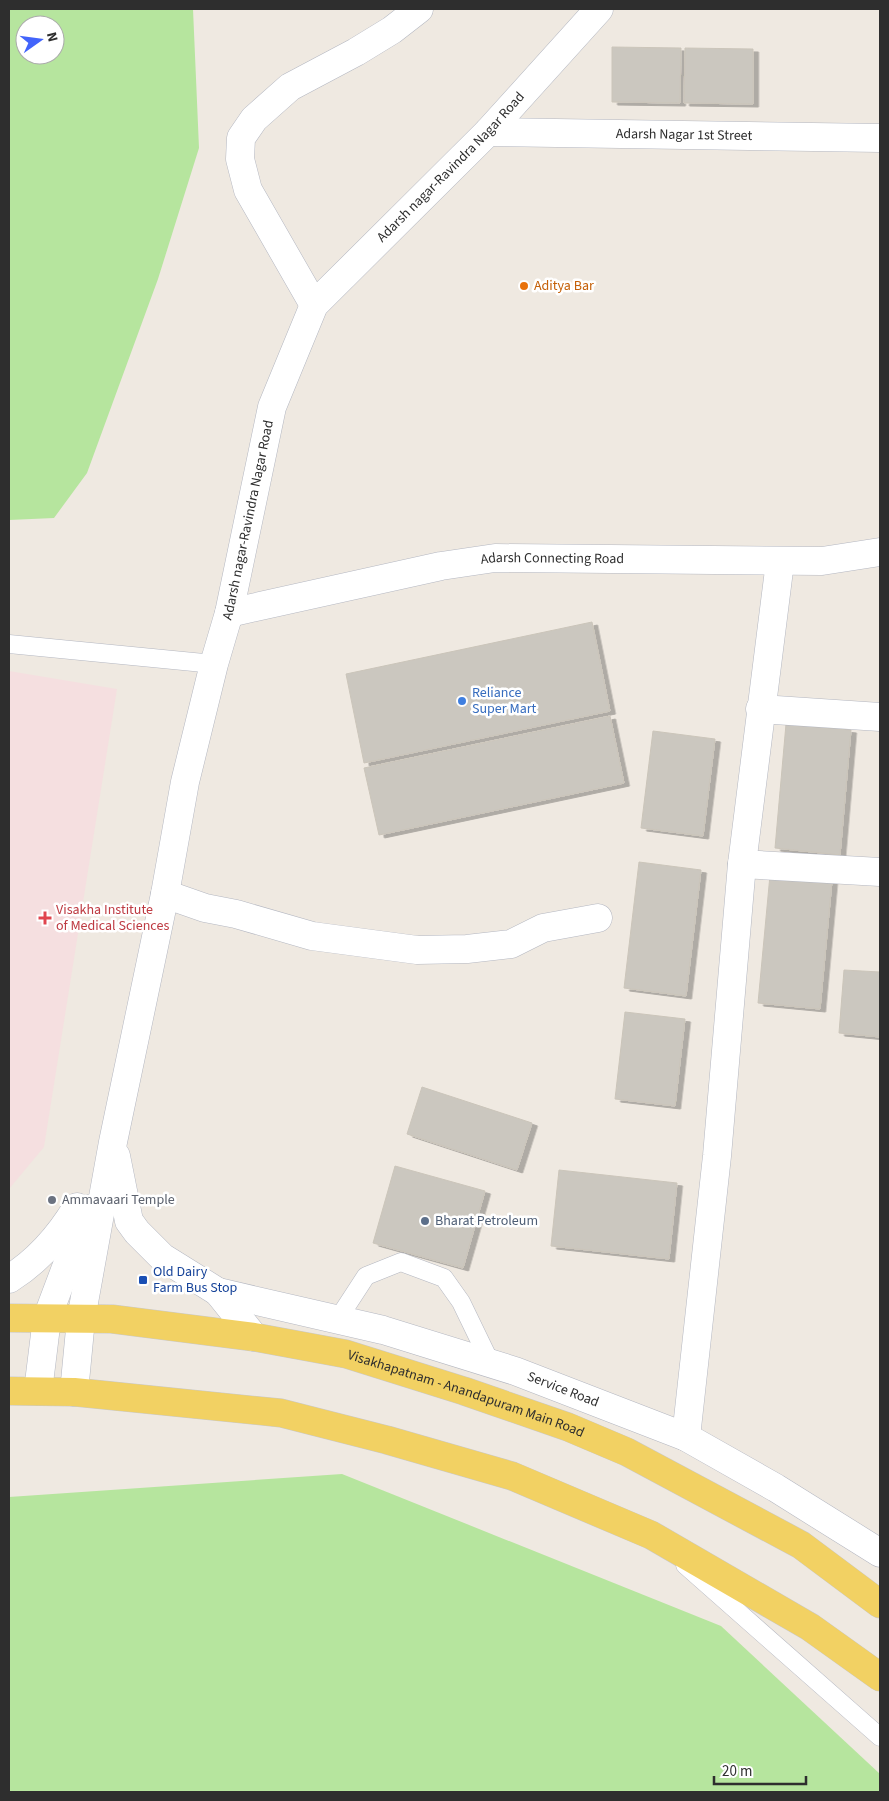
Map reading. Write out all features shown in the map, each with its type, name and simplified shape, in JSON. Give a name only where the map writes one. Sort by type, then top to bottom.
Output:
[{"type":"main road","name":"Visakhapatnam - Anandapuram Main Road","points":[[9,1318],[112,1320],[254,1337],[346,1354],[464,1391],[568,1427],[627,1452],[801,1545],[880,1604]]},
{"type":"main road","points":[[9,1391],[74,1392],[282,1413],[387,1440],[512,1476],[651,1535],[810,1627],[880,1676]]},
{"type":"street","points":[[314,305],[248,190],[240,159],[241,138],[254,119],[290,87],[356,52],[392,30],[419,9]]},
{"type":"street","name":"Adarsh nagar-Ravindra Nagar Road","points":[[113,1142],[165,894],[185,782],[214,664],[229,613],[272,407],[314,305],[488,132],[599,9]]},
{"type":"street","name":"Adarsh Nagar 1st Street","points":[[488,132],[880,138]]},
{"type":"street","name":"Adarsh Connecting Road","points":[[229,613],[441,566],[495,558],[780,562],[822,561],[880,552]]},
{"type":"street","points":[[686,1437],[717,1156],[742,864],[780,562]]},
{"type":"street","points":[[760,709],[880,717]]},
{"type":"street","points":[[742,864],[880,872]]},
{"type":"street","points":[[165,894],[205,908],[236,914],[312,936],[417,950],[467,949],[511,944],[543,928],[598,918]]},
{"type":"street","points":[[9,1279],[28,1267],[53,1243],[70,1219],[113,1142]]},
{"type":"street","points":[[113,1142],[129,1221],[137,1232],[162,1257],[218,1292],[254,1337]]},
{"type":"street","points":[[38,1390],[47,1318],[113,1142]]},
{"type":"street","points":[[74,1392],[81,1319],[113,1142]]},
{"type":"street","name":"Service Road","points":[[218,1292],[383,1330],[515,1371],[686,1437],[776,1488],[880,1553]]},
{"type":"lane","points":[[9,644],[214,664]]},
{"type":"lane","points":[[338,1319],[366,1276],[401,1262],[444,1278],[461,1302],[491,1364]]},
{"type":"lane","points":[[651,1535],[880,1737]]},
{"type":"shaded area","name":"Visakha Institute of Medical Sciences","points":[[9,671],[117,689],[44,1147],[9,1189]]},
{"type":"green space","points":[[9,9],[193,9],[199,148],[158,279],[87,473],[54,518],[9,520]]},
{"type":"green space","points":[[342,1474],[721,1626],[880,1774],[880,1792],[9,1792],[9,1497]]},
{"type":"building","points":[[612,47],[681,48],[680,103],[612,102]]},
{"type":"building","points":[[685,48],[753,49],[753,104],[684,103]]},
{"type":"building","points":[[592,622],[610,711],[364,763],[346,674]]},
{"type":"building","points":[[610,716],[624,783],[379,835],[364,768]]},
{"type":"building","points":[[786,724],[851,730],[840,855],[775,848]]},
{"type":"building","points":[[653,731],[715,739],[703,836],[641,828]]},
{"type":"building","points":[[639,862],[701,870],[686,996],[624,988]]},
{"type":"building","points":[[770,875],[832,881],[820,1009],[758,1003]]},
{"type":"building","points":[[844,970],[880,972],[880,1037],[839,1033]]},
{"type":"building","points":[[625,1012],[685,1019],[675,1106],[615,1099]]},
{"type":"building","points":[[422,1087],[532,1123],[517,1170],[407,1134]]},
{"type":"building","points":[[395,1166],[485,1191],[463,1268],[373,1243]]},
{"type":"building","points":[[559,1170],[677,1183],[669,1259],[551,1246]]},
{"type":"place","name":"Aditya Bar","points":[[524,286]]},
{"type":"place","name":"Reliance Super Mart","points":[[462,701]]},
{"type":"place","name":"Visakha Institute of Medical Sciences","points":[[45,918]]},
{"type":"place","name":"Ammavaari Temple","points":[[52,1200]]},
{"type":"place","name":"Bharat Petroleum","points":[[425,1221]]},
{"type":"place","name":"Old Dairy Farm Bus Stop","points":[[143,1280]]}]
